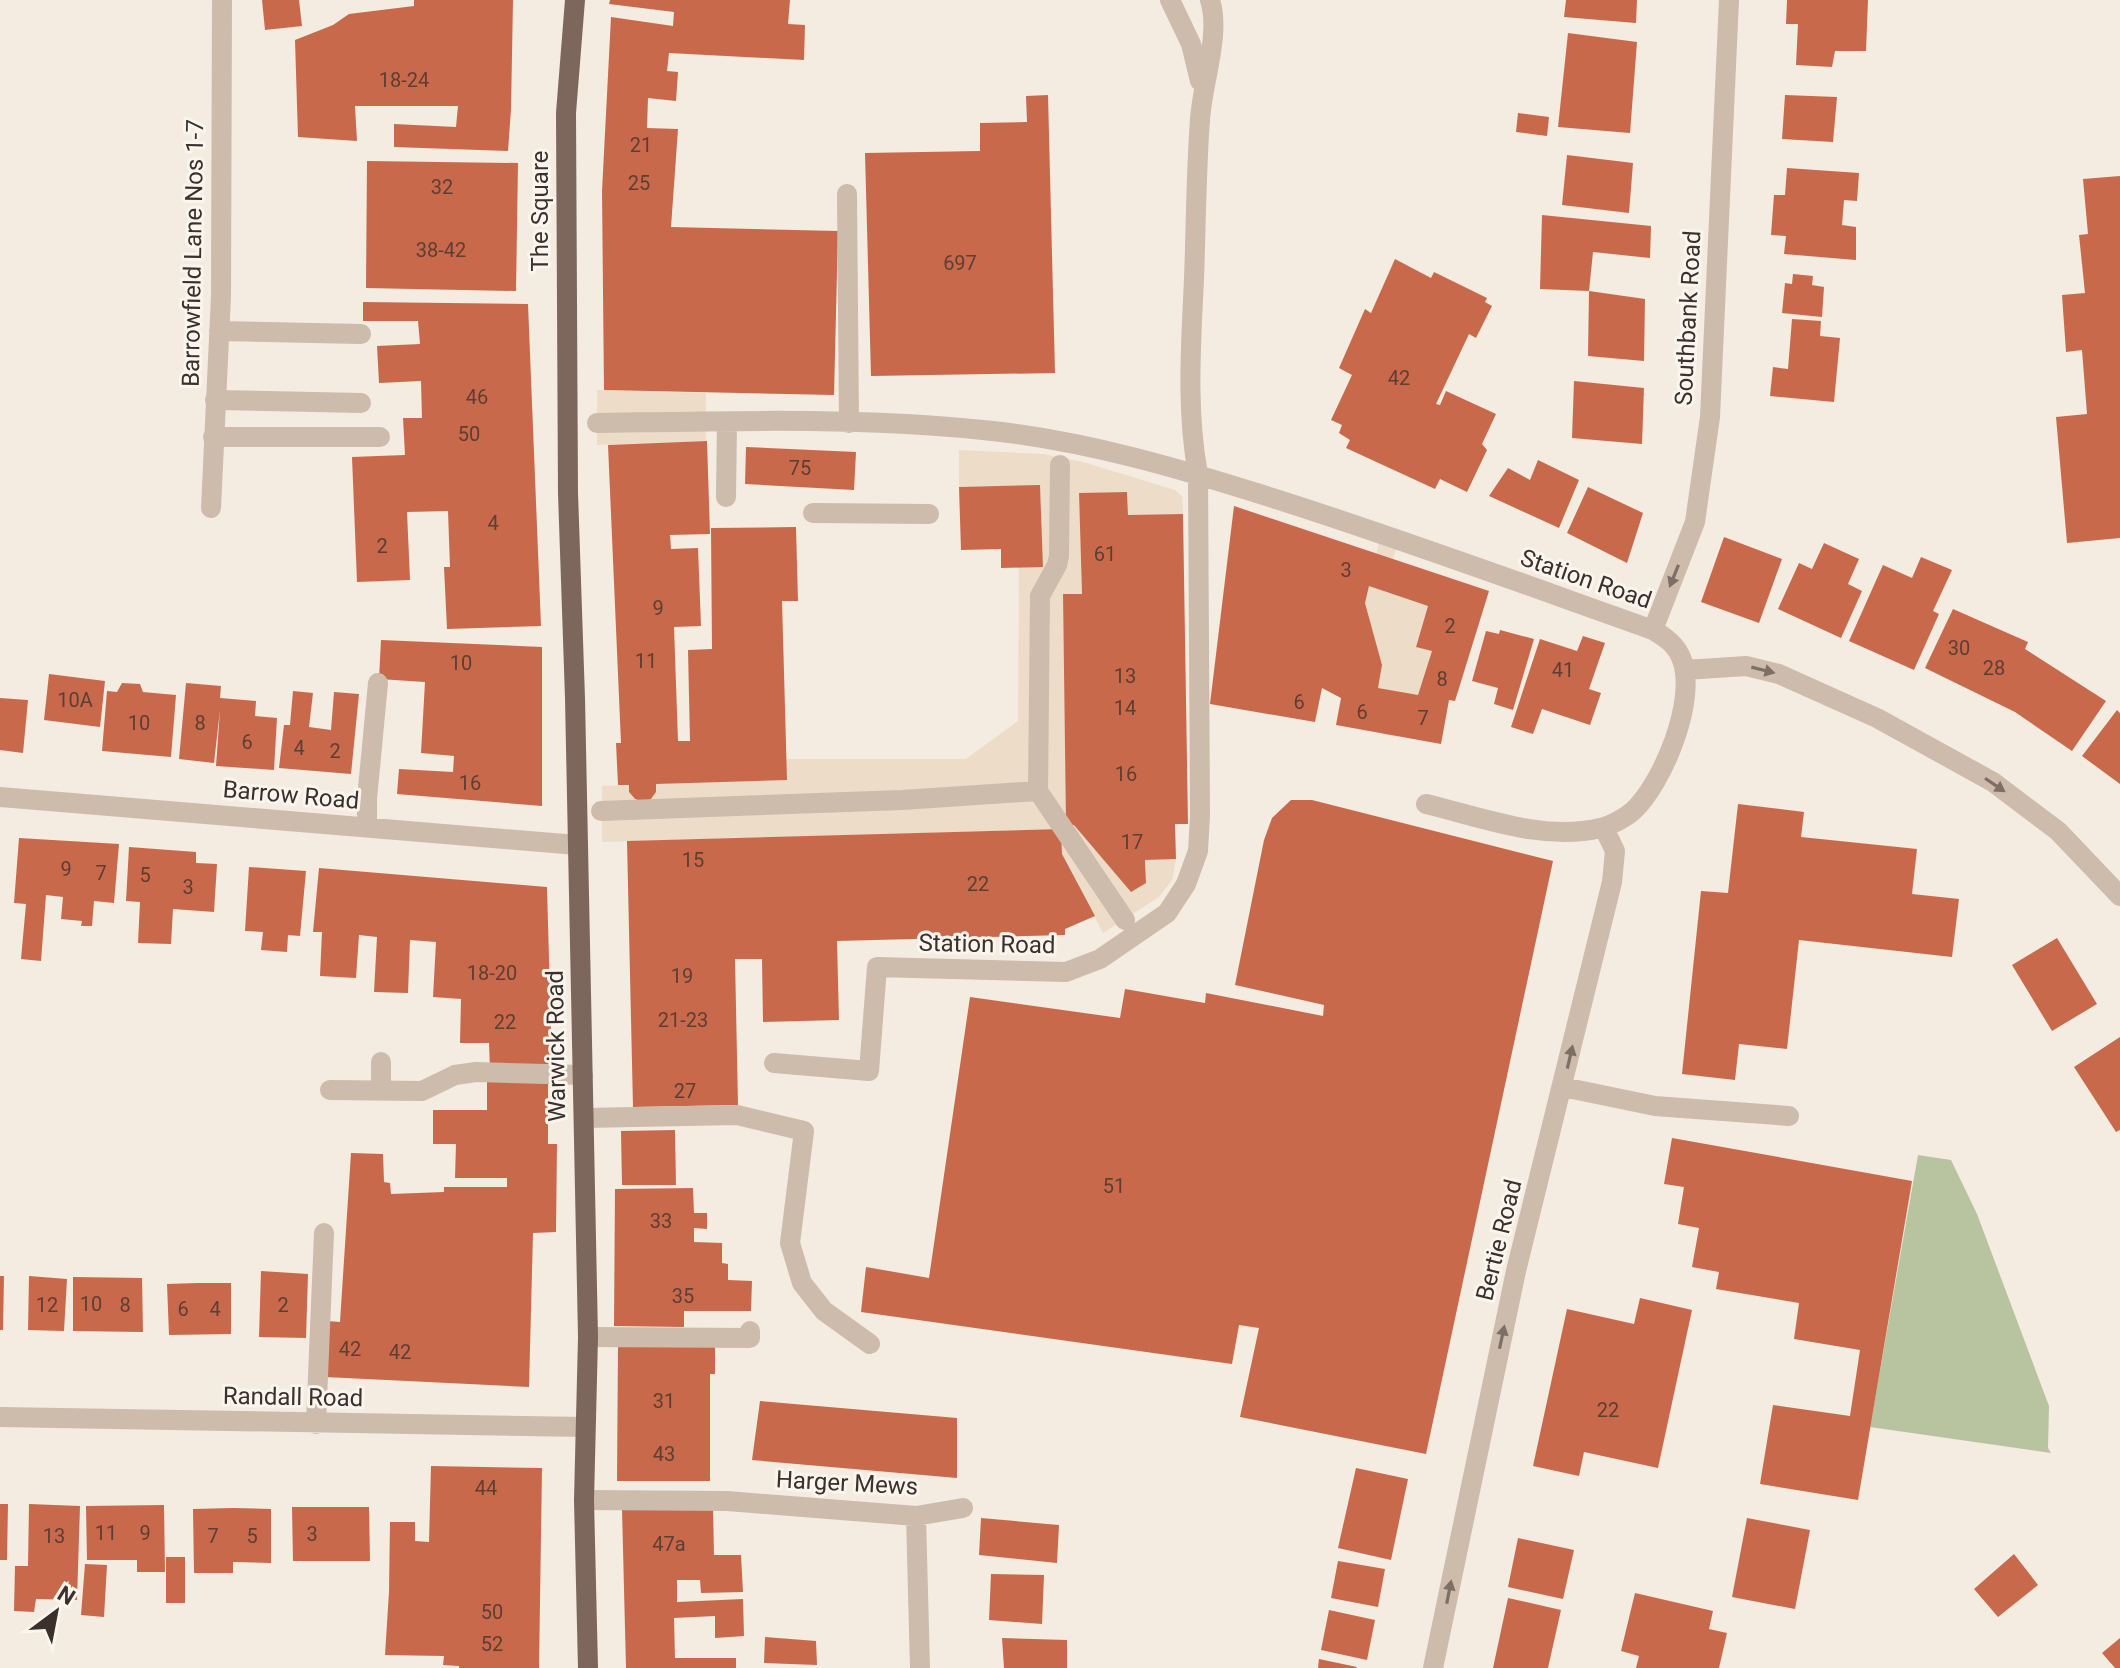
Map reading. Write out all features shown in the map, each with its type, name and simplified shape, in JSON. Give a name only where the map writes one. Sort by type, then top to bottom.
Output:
[{"type":"main road","name":"The Square","points":[[567,423],[566,113],[575,0]]},
{"type":"main road","name":"Warwick Road","points":[[567,423],[588,1337],[584,1500],[588,1668]]},
{"type":"street","name":"Barrowfield Lane Nos 1-7","points":[[211,508],[221,290],[222,0]]},
{"type":"street","points":[[1170,0],[1187,33],[1199,69],[1201,96],[1191,371],[1191,421],[1198,474]]},
{"type":"street","points":[[1201,96],[1214,27],[1210,0]]},
{"type":"street","name":"Southbank Road","points":[[1653,630],[1695,522],[1710,417],[1729,0]]},
{"type":"street","points":[[847,194],[849,423]]},
{"type":"street","points":[[219,331],[361,334]]},
{"type":"street","points":[[215,400],[361,403]]},
{"type":"street","points":[[726,497],[727,422]]},
{"type":"street","name":"Station Road","points":[[597,423],[849,423],[984,430],[1063,442],[1198,474],[1348,522],[1653,630],[1675,646],[1685,670]]},
{"type":"street","points":[[213,437],[380,437]]},
{"type":"street","points":[[1060,465],[1059,556],[1040,596],[1038,791],[1125,920]]},
{"type":"street","name":"Station Road","points":[[774,1063],[869,1071],[877,967],[1066,972],[1112,952],[1167,913],[1193,868],[1200,835],[1198,474]]},
{"type":"street","points":[[813,513],[929,514]]},
{"type":"street","points":[[1426,804],[1566,835],[1604,828],[1632,813],[1655,783],[1683,714],[1688,692],[1685,670],[1746,666],[1779,674],[1877,718],[1993,782],[2058,831],[2120,896]]},
{"type":"street","points":[[367,828],[378,683]]},
{"type":"street","points":[[601,811],[902,800],[1038,791]]},
{"type":"street","name":"Barrow Road","points":[[0,797],[577,845]]},
{"type":"street","name":"Bertie Road","points":[[1433,1668],[1516,1271],[1612,882],[1615,851],[1604,828]]},
{"type":"street","points":[[381,1062],[381,1091]]},
{"type":"street","points":[[330,1090],[422,1091],[455,1075],[476,1072],[583,1075]]},
{"type":"street","points":[[1563,1087],[1655,1106],[1789,1116]]},
{"type":"street","points":[[584,1118],[737,1115],[804,1131],[790,1243],[802,1283],[824,1311],[870,1344]]},
{"type":"street","points":[[316,1424],[324,1233]]},
{"type":"street","points":[[588,1337],[750,1338],[750,1331]]},
{"type":"street","name":"Randall Road","points":[[0,1417],[585,1427]]},
{"type":"street","name":"Harger Mews","points":[[584,1500],[727,1501],[916,1516],[963,1508]]},
{"type":"street","points":[[916,1516],[920,1668]]},
{"type":"green space","points":[[1918,1155],[1951,1160],[1977,1214],[2049,1406],[2048,1448],[2051,1453],[1870,1427]]},
{"type":"shaded area","points":[[597,390],[706,393],[706,441],[597,445]]},
{"type":"shaded area","points":[[959,450],[1043,454],[1083,462],[1175,490],[1182,496],[1183,514],[1128,515],[1127,492],[1079,493],[1082,594],[1063,595],[1066,824],[1074,825],[1146,883],[1145,860],[1176,859],[1172,880],[1159,897],[1103,933],[1062,854],[1060,829],[602,842],[602,786],[629,785],[634,799],[643,802],[651,799],[656,792],[656,784],[786,780],[786,759],[966,759],[1018,721],[1019,568],[1043,566],[1040,485],[959,487]]},
{"type":"shaded area","points":[[1381,534],[1399,540],[1383,591],[1428,606],[1416,646],[1432,651],[1418,695],[1405,693],[1398,737],[1381,734],[1389,690],[1378,688],[1382,665],[1365,603]]},
{"type":"building","points":[[262,0],[299,0],[302,26],[265,30]]},
{"type":"building","points":[[414,0],[513,0],[508,151],[394,147],[394,124],[456,127],[458,106],[355,106],[357,141],[298,137],[295,40],[333,25],[349,14],[414,6]]},
{"type":"building","points":[[610,0],[790,0],[788,24],[805,25],[804,60],[669,53],[667,71],[678,72],[676,101],[648,98],[647,128],[678,129],[671,227],[838,231],[834,395],[604,390],[602,191],[611,17],[673,26],[674,12],[609,4]]},
{"type":"building","points":[[1566,0],[1637,0],[1636,23],[1564,17]]},
{"type":"building","points":[[1787,0],[1868,0],[1866,51],[1835,51],[1832,67],[1796,65],[1798,24],[1786,24]]},
{"type":"building","points":[[1568,33],[1637,42],[1630,133],[1558,127]]},
{"type":"building","points":[[1048,95],[1055,373],[871,376],[865,153],[980,151],[980,123],[1027,122],[1026,96]]},
{"type":"building","points":[[1785,95],[1837,97],[1833,142],[1782,139]]},
{"type":"building","points":[[1518,113],[1549,117],[1547,136],[1516,132]]},
{"type":"building","points":[[1567,155],[1633,163],[1629,213],[1562,205]]},
{"type":"building","points":[[367,161],[518,163],[516,291],[366,288]]},
{"type":"building","points":[[1787,168],[1859,173],[1857,201],[1844,200],[1842,225],[1856,227],[1856,260],[1784,254],[1786,236],[1771,235],[1774,195],[1785,195]]},
{"type":"building","points":[[2120,176],[2120,538],[2067,543],[2056,417],[2087,414],[2082,350],[2066,352],[2062,295],[2085,293],[2079,235],[2088,234],[2083,179]]},
{"type":"building","points":[[1542,215],[1651,226],[1650,258],[1593,252],[1589,291],[1540,289]]},
{"type":"building","points":[[1395,259],[1431,278],[1434,272],[1487,298],[1485,302],[1492,306],[1476,338],[1469,334],[1436,404],[1440,405],[1446,391],[1496,414],[1482,444],[1487,450],[1467,492],[1440,479],[1435,489],[1346,448],[1350,440],[1339,433],[1342,425],[1331,420],[1352,375],[1339,368],[1365,309],[1371,313]]},
{"type":"building","points":[[1793,274],[1813,276],[1812,285],[1824,287],[1822,317],[1782,313],[1785,283],[1792,284]]},
{"type":"building","points":[[1589,291],[1645,299],[1644,361],[1588,356]]},
{"type":"building","points":[[363,302],[528,304],[541,626],[447,629],[444,567],[450,567],[448,511],[407,512],[410,580],[357,582],[352,457],[405,455],[403,418],[422,418],[421,381],[379,383],[377,346],[420,344],[418,321],[363,321]]},
{"type":"building","points":[[1792,319],[1821,321],[1820,336],[1840,338],[1834,402],[1770,396],[1773,367],[1788,369]]},
{"type":"building","points":[[1574,381],[1644,388],[1642,444],[1572,438]]},
{"type":"building","points":[[707,441],[710,534],[670,535],[671,549],[698,548],[701,626],[674,627],[678,741],[690,741],[688,650],[712,649],[711,528],[796,527],[798,601],[782,601],[787,780],[656,784],[656,792],[651,799],[643,802],[629,792],[629,785],[618,785],[616,743],[621,743],[608,445]]},
{"type":"building","points":[[746,447],[856,452],[854,490],[745,484]]},
{"type":"building","points":[[1538,460],[1579,480],[1559,528],[1489,496],[1508,468],[1530,480]]},
{"type":"building","points":[[1040,485],[1043,567],[1001,568],[1001,549],[961,550],[959,487]]},
{"type":"building","points":[[1588,487],[1643,513],[1627,563],[1567,533]]},
{"type":"building","points":[[1127,492],[1128,515],[1183,514],[1188,824],[1175,824],[1176,859],[1145,860],[1146,883],[1131,892],[1074,825],[1066,825],[1063,594],[1082,594],[1079,493]]},
{"type":"building","points":[[1234,506],[1489,591],[1455,701],[1449,700],[1441,744],[1336,725],[1341,698],[1322,688],[1315,722],[1210,704]],"holes":[[[1369,586],[1428,606],[1416,647],[1432,651],[1418,695],[1378,688],[1382,665],[1365,603]]]},
{"type":"building","points":[[1724,537],[1782,559],[1759,623],[1701,602]]},
{"type":"building","points":[[1824,543],[1859,559],[1848,584],[1862,591],[1841,638],[1778,609],[1799,563],[1812,569]]},
{"type":"building","points":[[1921,557],[1952,570],[1933,611],[1939,614],[1914,670],[1849,641],[1883,565],[1912,578]]},
{"type":"building","points":[[1953,609],[2028,642],[2025,649],[2106,701],[2072,751],[2015,712],[1925,668]]},
{"type":"building","points":[[1500,630],[1534,639],[1513,710],[1494,704],[1498,688],[1472,681],[1486,631],[1499,634]]},
{"type":"building","points":[[1583,636],[1605,643],[1589,689],[1601,693],[1590,725],[1542,709],[1533,734],[1511,727],[1540,639],[1577,651]]},
{"type":"building","points":[[381,640],[542,647],[542,806],[397,794],[399,769],[453,772],[454,756],[421,753],[425,682],[379,679]]},
{"type":"building","points":[[49,674],[105,681],[100,727],[44,720]]},
{"type":"building","points":[[122,683],[140,684],[143,692],[176,695],[171,757],[102,751],[107,691],[117,692]]},
{"type":"building","points":[[186,683],[221,686],[220,698],[256,701],[255,716],[277,718],[274,770],[216,766],[220,710],[214,763],[179,759]]},
{"type":"building","points":[[293,691],[313,693],[309,727],[331,730],[334,692],[359,694],[351,774],[279,768],[284,725],[290,725]]},
{"type":"building","points":[[0,698],[28,700],[23,753],[0,750]]},
{"type":"building","points":[[2117,710],[2120,713],[2120,784],[2082,756]]},
{"type":"building","points":[[1291,800],[1312,800],[1553,861],[1426,1454],[1240,1417],[1259,1328],[1239,1325],[1232,1364],[861,1312],[866,1267],[929,1278],[970,997],[1120,1018],[1125,989],[1205,1003],[1206,993],[1323,1016],[1324,1005],[1235,985],[1264,840],[1272,818]]},
{"type":"building","points":[[1738,804],[1804,812],[1801,837],[1917,849],[1912,894],[1959,899],[1952,957],[1799,940],[1787,1049],[1739,1044],[1735,1080],[1682,1074],[1701,891],[1728,893]]},
{"type":"building","points":[[1061,829],[1062,854],[1095,916],[1065,929],[1065,935],[837,941],[839,1020],[763,1022],[762,959],[735,959],[738,1105],[633,1107],[627,841]]},
{"type":"building","points":[[19,838],[119,844],[114,903],[94,901],[92,926],[81,926],[82,921],[61,919],[63,897],[46,895],[41,961],[21,959],[26,904],[14,903]]},
{"type":"building","points":[[129,847],[196,852],[196,863],[217,864],[214,912],[173,909],[171,944],[138,943],[140,902],[126,901]]},
{"type":"building","points":[[249,867],[306,871],[300,936],[288,935],[287,952],[261,950],[263,932],[245,931]]},
{"type":"building","points":[[319,868],[547,887],[552,1067],[490,1069],[489,1043],[460,1043],[461,999],[433,997],[436,942],[410,940],[408,993],[374,992],[377,937],[359,935],[356,978],[320,976],[322,932],[313,932]]},
{"type":"building","points":[[2057,938],[2097,1004],[2052,1031],[2012,965]]},
{"type":"building","points":[[2120,1037],[2120,1130],[2116,1132],[2074,1067]]},
{"type":"building","points":[[487,1079],[548,1080],[548,1144],[557,1144],[556,1232],[533,1233],[529,1387],[325,1377],[327,1321],[340,1322],[351,1153],[383,1154],[384,1182],[390,1183],[391,1194],[444,1192],[444,1187],[507,1187],[507,1178],[455,1178],[456,1144],[433,1144],[433,1110],[487,1110]]},
{"type":"building","points":[[675,1130],[676,1185],[622,1185],[621,1131]]},
{"type":"building","points":[[1672,1138],[1912,1181],[1858,1500],[1760,1484],[1773,1405],[1850,1416],[1860,1350],[1794,1339],[1799,1303],[1716,1289],[1719,1272],[1692,1267],[1699,1228],[1678,1224],[1684,1187],[1664,1184]]},
{"type":"building","points":[[693,1188],[694,1213],[707,1213],[707,1229],[694,1228],[694,1242],[722,1243],[722,1263],[728,1264],[728,1280],[752,1281],[751,1311],[684,1311],[684,1327],[614,1326],[615,1189]]},
{"type":"building","points":[[261,1271],[308,1274],[306,1338],[259,1337]]},
{"type":"building","points":[[0,1276],[4,1276],[3,1330],[0,1330]]},
{"type":"building","points":[[29,1276],[67,1279],[64,1331],[28,1330]]},
{"type":"building","points":[[73,1277],[142,1278],[143,1332],[73,1331]]},
{"type":"building","points":[[231,1283],[231,1334],[169,1335],[167,1284]]},
{"type":"building","points":[[1640,1298],[1692,1310],[1658,1468],[1584,1452],[1579,1476],[1533,1466],[1567,1309],[1634,1324]]},
{"type":"building","points":[[715,1342],[715,1374],[710,1374],[710,1481],[617,1481],[618,1344]]},
{"type":"building","points":[[760,1401],[957,1418],[957,1478],[752,1460]]},
{"type":"building","points":[[431,1466],[542,1468],[539,1668],[459,1668],[443,1665],[444,1656],[385,1655],[390,1522],[415,1522],[415,1541],[429,1542]]},
{"type":"building","points":[[1356,1468],[1408,1479],[1391,1560],[1338,1548]]},
{"type":"building","points":[[0,1504],[8,1504],[7,1560],[0,1560]]},
{"type":"building","points":[[29,1504],[80,1506],[77,1600],[36,1599],[34,1612],[14,1611],[15,1566],[28,1566]]},
{"type":"building","points":[[164,1505],[165,1572],[137,1572],[137,1560],[87,1560],[86,1506]]},
{"type":"building","points":[[292,1507],[369,1507],[370,1561],[293,1561]]},
{"type":"building","points":[[713,1507],[714,1555],[741,1555],[743,1592],[701,1593],[700,1580],[677,1580],[677,1602],[743,1599],[744,1636],[715,1638],[715,1616],[674,1618],[675,1658],[736,1658],[736,1668],[626,1668],[622,1509]]},
{"type":"building","points":[[193,1509],[271,1509],[271,1563],[233,1562],[233,1573],[194,1573]]},
{"type":"building","points":[[981,1518],[1059,1525],[1057,1563],[979,1555]]},
{"type":"building","points":[[1747,1518],[1810,1530],[1795,1609],[1732,1597]]},
{"type":"building","points":[[1518,1538],[1574,1550],[1563,1599],[1508,1587]]},
{"type":"building","points":[[2014,1554],[2038,1585],[1998,1617],[1974,1589]]},
{"type":"building","points":[[166,1557],[185,1557],[185,1603],[166,1603]]},
{"type":"building","points":[[1338,1561],[1385,1569],[1378,1607],[1331,1598]]},
{"type":"building","points":[[85,1564],[107,1565],[104,1617],[81,1615]]},
{"type":"building","points":[[991,1574],[1044,1575],[1042,1624],[989,1620]]},
{"type":"building","points":[[1635,1593],[1713,1611],[1709,1629],[1727,1633],[1719,1668],[1636,1668],[1639,1656],[1621,1651]]},
{"type":"building","points":[[1508,1598],[1561,1610],[1548,1668],[1493,1668]]},
{"type":"building","points":[[1329,1610],[1375,1620],[1367,1660],[1321,1650]]},
{"type":"building","points":[[765,1637],[816,1641],[817,1665],[764,1663]]},
{"type":"building","points":[[1002,1638],[1067,1640],[1067,1668],[1004,1668]]},
{"type":"building","points":[[2120,1638],[2120,1668],[2115,1668],[2102,1653]]},
{"type":"building","points":[[1319,1659],[1357,1667],[1318,1668]]}]
